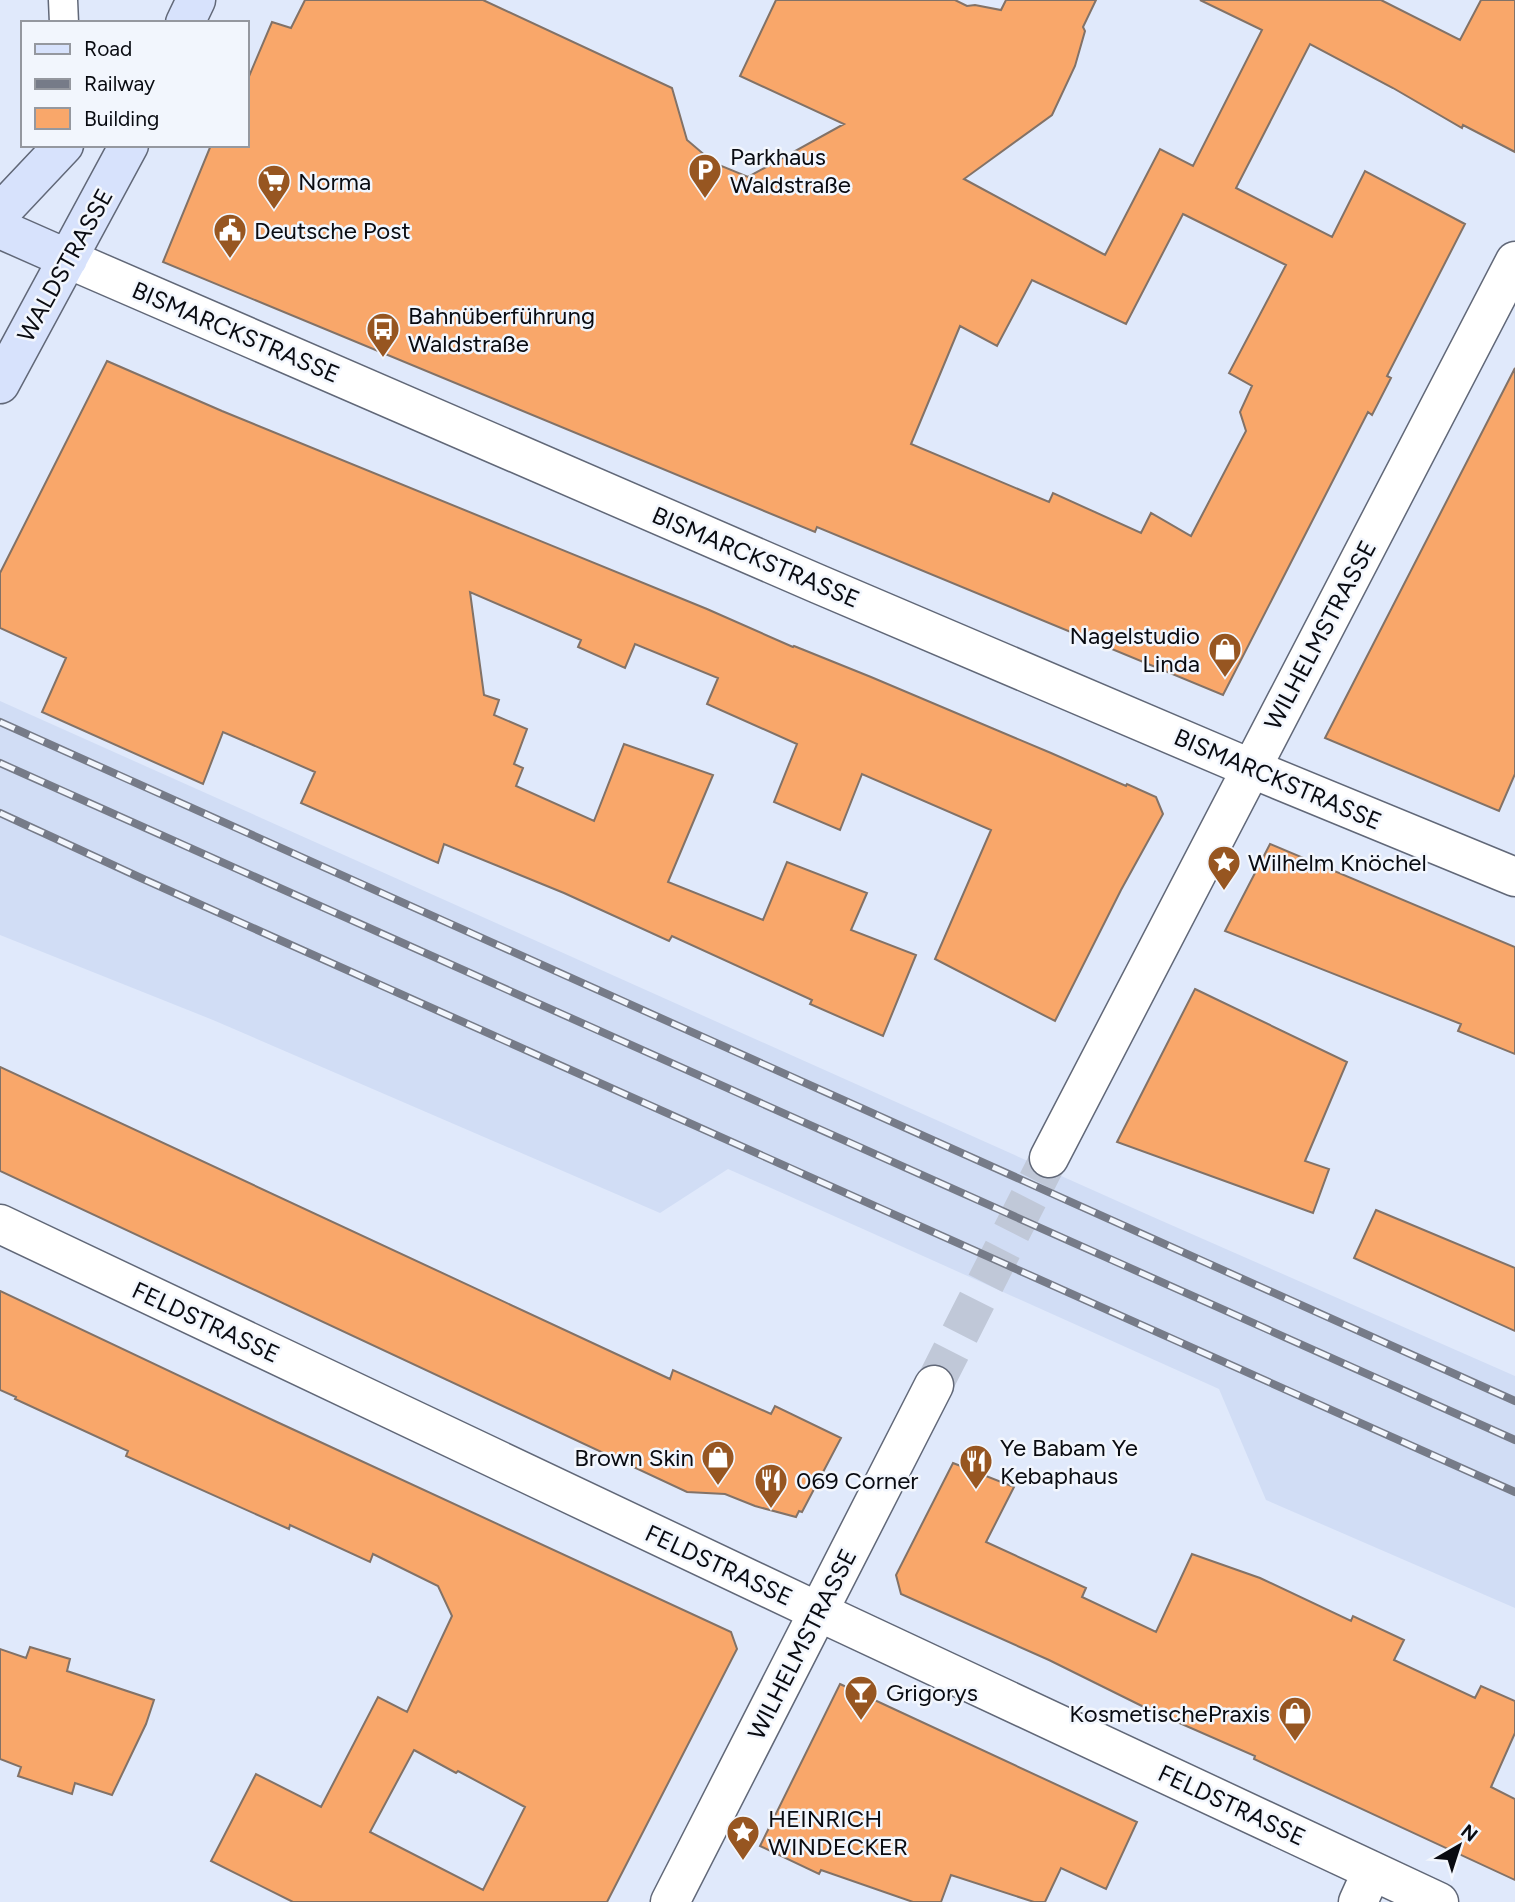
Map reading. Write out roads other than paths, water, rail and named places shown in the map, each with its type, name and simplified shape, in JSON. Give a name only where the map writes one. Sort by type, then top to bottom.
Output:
[{"type":"street","points":[[0,213],[62,147]]},
{"type":"street","name":"WALDSTRASSE","points":[[0,384],[128,147]]},
{"type":"street","name":"BISMARCKSTRASSE","points":[[0,229],[805,579],[1515,877]]},
{"type":"street","name":"WILHELMSTRASSE","points":[[1049,1158],[1515,261]]},
{"type":"street","name":"FELDSTRASSE","points":[[0,1224],[819,1612],[1365,1886],[1439,1902]]},
{"type":"street","name":"WILHELMSTRASSE","points":[[670,1902],[934,1385]]},
{"type":"lane","points":[[63,0],[64,21]]},
{"type":"tunnel","points":[[934,1385],[1049,1158]]},
{"type":"railway","points":[[0,722],[1515,1401]]},
{"type":"railway","points":[[0,763],[1515,1440]]},
{"type":"railway","points":[[0,813],[1515,1492]]},
{"type":"place","name":"Parkhaus Waldstraße","points":[[705,200]]},
{"type":"place","name":"Norma","points":[[274,211]]},
{"type":"place","name":"Deutsche Post","points":[[230,260]]},
{"type":"place","name":"Bahnüberführung Waldstraße","points":[[383,359]]},
{"type":"place","name":"Nagelstudio Linda","points":[[1225,679]]},
{"type":"place","name":"Wilhelm Knöchel","points":[[1224,892]]},
{"type":"place","name":"Brown Skin","points":[[718,1487]]},
{"type":"place","name":"Ye Babam Ye Kebaphaus","points":[[976,1491]]},
{"type":"place","name":"069 Corner","points":[[771,1510]]},
{"type":"place","name":"Grigorys","points":[[861,1722]]},
{"type":"place","name":"KosmetischePraxis","points":[[1295,1743]]},
{"type":"place","name":"HEINRICH WINDECKER","points":[[743,1862]]}]
